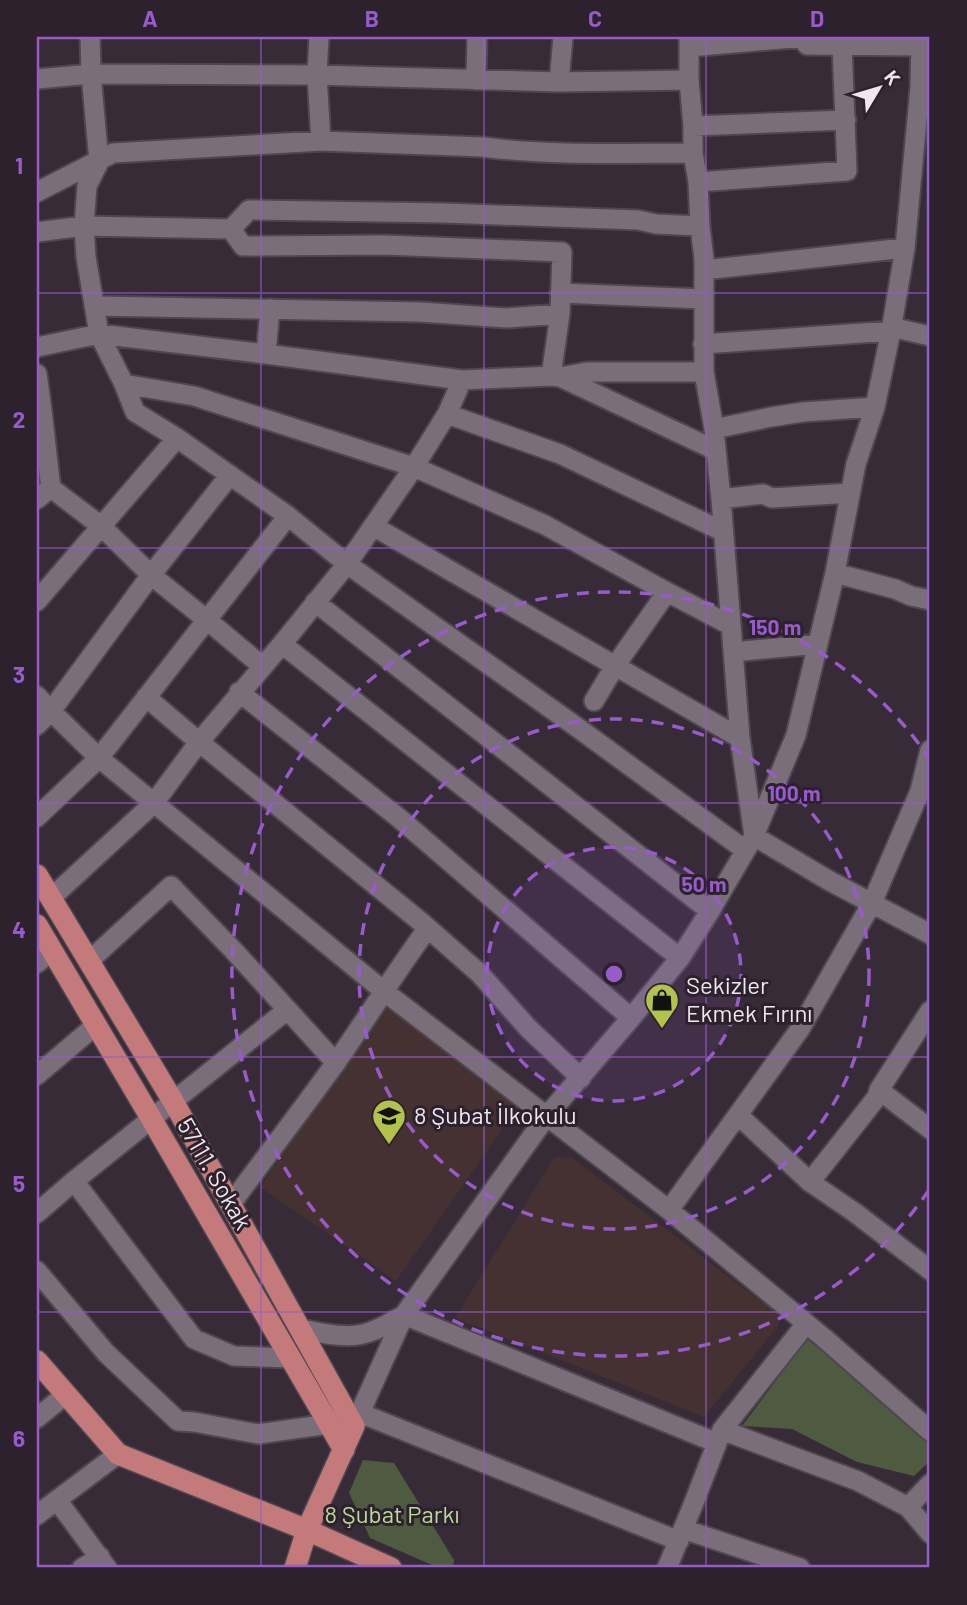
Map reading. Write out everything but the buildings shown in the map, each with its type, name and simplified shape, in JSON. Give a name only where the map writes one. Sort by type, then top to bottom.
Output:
[{"type":"main road","points":[[37,875],[173,1101],[300,1329],[357,1419],[307,1530],[295,1568]]},
{"type":"main road","name":"57111. Sokak","points":[[37,925],[44,957],[96,1025],[344,1450]]},
{"type":"main road","points":[[37,1361],[118,1454],[307,1530],[391,1568]]},
{"type":"street","points":[[90,37],[99,162],[88,186],[84,226],[86,257],[99,334],[135,412],[177,438],[288,516],[347,564],[574,725],[750,843],[828,880],[930,934]]},
{"type":"street","points":[[319,37],[317,75],[321,141]]},
{"type":"street","points":[[476,80],[477,37]]},
{"type":"street","points":[[559,82],[563,37]]},
{"type":"street","points":[[750,843],[721,499],[704,372],[704,270],[698,182],[693,153],[689,42],[805,37],[807,45],[920,41],[925,87],[905,248],[891,329],[875,407],[856,464],[835,573],[796,735],[750,843],[680,958],[546,1117],[404,1315],[357,1419],[681,1535],[800,1568]]},
{"type":"street","points":[[698,182],[847,171],[842,44]]},
{"type":"street","points":[[37,79],[91,74],[317,75],[559,82],[689,80]]},
{"type":"street","points":[[693,126],[846,120]]},
{"type":"street","points":[[37,192],[113,153],[321,141],[483,147],[509,151],[693,153]]},
{"type":"street","points":[[37,232],[84,226],[231,229],[248,210],[444,213],[638,220],[656,224],[700,226]]},
{"type":"street","points":[[231,229],[243,246],[385,245],[562,252],[556,377]]},
{"type":"street","points":[[704,270],[905,248]]},
{"type":"street","points":[[560,293],[704,299]]},
{"type":"street","points":[[94,306],[420,312],[506,318],[560,314]]},
{"type":"street","points":[[266,354],[270,309]]},
{"type":"street","points":[[704,344],[891,329],[930,336]]},
{"type":"street","points":[[37,347],[99,334],[462,380],[556,377],[587,372],[704,372]]},
{"type":"street","points":[[37,374],[43,407],[44,494],[101,526],[150,575],[261,666]]},
{"type":"street","points":[[556,377],[715,450]]},
{"type":"street","points":[[51,898],[154,803],[239,692],[347,564],[414,467],[447,414],[462,380]]},
{"type":"street","points":[[124,384],[194,396],[414,467],[545,525],[730,625]]},
{"type":"street","points":[[713,429],[782,415],[875,407]]},
{"type":"street","points":[[447,414],[560,454],[722,531]]},
{"type":"street","points":[[37,601],[177,438]]},
{"type":"street","points":[[44,718],[150,575],[230,475]]},
{"type":"street","points":[[721,499],[763,494],[772,498],[850,493]]},
{"type":"street","points":[[37,817],[99,758],[288,516]]},
{"type":"street","points":[[373,526],[740,738]]},
{"type":"street","points":[[835,573],[930,600]]},
{"type":"street","points":[[594,701],[667,592]]},
{"type":"street","points":[[315,602],[710,911]]},
{"type":"street","points":[[733,652],[818,643]]},
{"type":"street","points":[[282,644],[680,958]]},
{"type":"street","points":[[239,692],[399,818],[631,1018]]},
{"type":"street","points":[[37,696],[44,718],[99,758],[385,992],[669,1210],[930,1431]]},
{"type":"street","points":[[146,697],[479,973],[528,1028],[581,1078]]},
{"type":"street","points":[[669,1210],[800,1029],[872,903],[920,791],[930,750]]},
{"type":"street","points":[[89,961],[171,886],[234,950],[335,1063]]},
{"type":"street","points":[[231,1204],[335,1063],[428,929]]},
{"type":"street","points":[[37,1213],[287,1010]]},
{"type":"street","points":[[810,1182],[877,1097],[930,1011]]},
{"type":"street","points":[[37,1075],[96,1025]]},
{"type":"street","points":[[879,1090],[930,1129]]},
{"type":"street","points":[[738,1115],[810,1182],[930,1270]]},
{"type":"street","points":[[74,1181],[194,1339],[234,1356],[290,1358]]},
{"type":"street","points":[[37,1271],[106,1353],[177,1421],[258,1434],[329,1424]]},
{"type":"street","points":[[300,1329],[361,1335],[404,1315],[720,1436],[858,1480],[908,1507],[930,1533]]},
{"type":"street","points":[[667,1568],[720,1436],[806,1324]]},
{"type":"street","points":[[37,1418],[65,1395]]},
{"type":"street","points":[[37,1515],[118,1454]]},
{"type":"street","points":[[908,1507],[930,1484]]},
{"type":"street","points":[[57,1500],[103,1563],[82,1568]]},
{"type":"shaded area","name":"8 Şubat İlkokulu","points":[[386,1006],[519,1105],[396,1281],[260,1187]]},
{"type":"shaded area","points":[[571,1157],[778,1314],[779,1325],[704,1417],[455,1318],[554,1158]]},
{"type":"green space","points":[[807,1339],[930,1434],[929,1462],[914,1476],[857,1462],[792,1429],[742,1426]]},
{"type":"green space","name":"8 Şubat Parkı","points":[[363,1460],[394,1463],[454,1560],[453,1568],[439,1568],[370,1538],[349,1493]]},
{"type":"place","name":"Sekizler Ekmek Fırını","points":[[662,1030]]},
{"type":"place","name":"8 Şubat İlkokulu","points":[[389,1146]]}]
